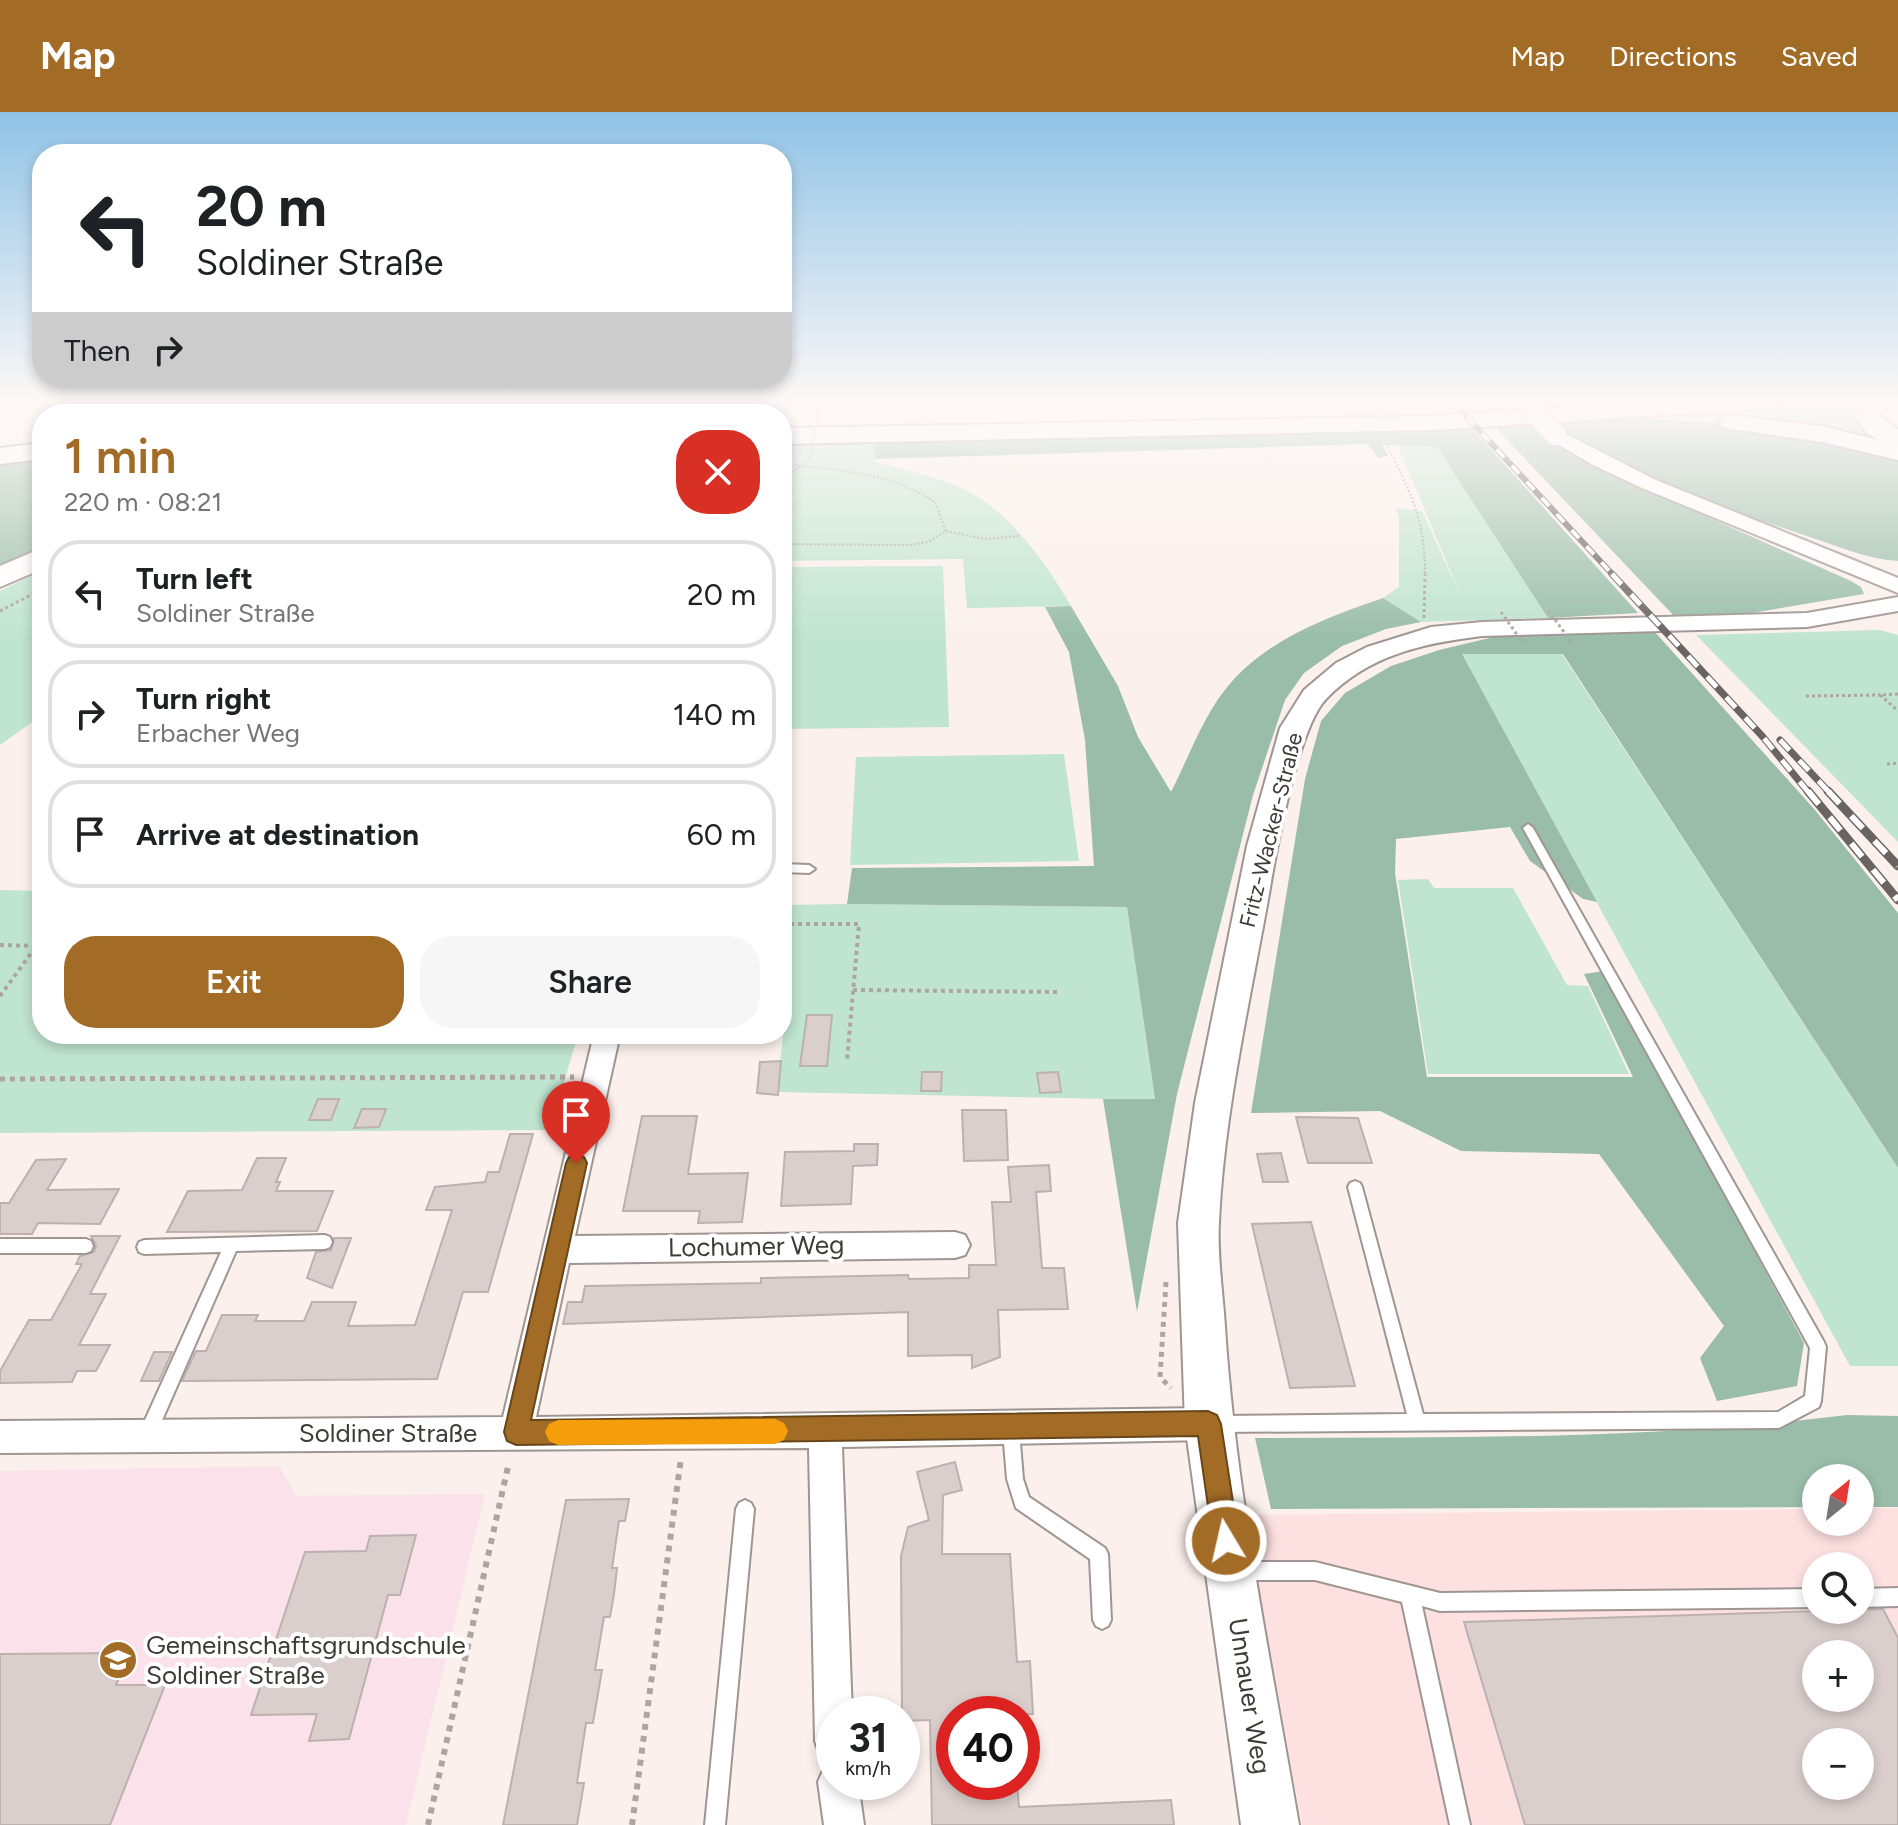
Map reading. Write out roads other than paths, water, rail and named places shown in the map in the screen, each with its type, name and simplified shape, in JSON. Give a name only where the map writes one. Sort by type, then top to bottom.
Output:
[{"type":"highway","points":[[0,578],[32,562]]},
{"type":"street","points":[[1642,481],[1898,586]]},
{"type":"street","points":[[1839,562],[1898,571]]},
{"type":"street","name":"Fritz-Wacker-Straße","points":[[1208,1424],[1198,1223],[1214,1103],[1262,846],[1294,728],[1313,696],[1345,669],[1376,652],[1431,635],[1482,629],[1766,623],[1807,620],[1898,604]]},
{"type":"street","points":[[516,1432],[605,1044]]},
{"type":"street","name":"Lochumer Weg","points":[[556,1250],[955,1245]]},
{"type":"street","name":"Soldiner Straße","points":[[0,1437],[825,1431],[1208,1424]]},
{"type":"street","name":"Unnauer Weg","points":[[1208,1424],[1270,1825]]},
{"type":"street","points":[[825,1431],[833,1696]]},
{"type":"street","points":[[841,1800],[844,1825]]},
{"type":"lane","points":[[1208,1424],[1779,1420],[1813,1401],[1818,1347],[1528,828]]},
{"type":"lane","points":[[792,868],[809,869]]},
{"type":"lane","points":[[1355,1187],[1417,1422]]},
{"type":"lane","points":[[144,1247],[325,1242]]},
{"type":"lane","points":[[147,1435],[232,1244]]},
{"type":"lane","points":[[0,1246],[86,1246]]},
{"type":"lane","points":[[1010,1428],[1015,1479],[1022,1502],[1099,1554],[1102,1620]]},
{"type":"lane","points":[[715,1825],[745,1509]]},
{"type":"lane","points":[[1231,1571],[1315,1571],[1440,1602],[1802,1598]]},
{"type":"lane","points":[[1410,1595],[1460,1825]]},
{"type":"lane","points":[[1874,1598],[1898,1597]]},
{"type":"railway","points":[[1526,481],[1614,576]]},
{"type":"railway","points":[[1612,574],[1763,737],[1809,793]]},
{"type":"railway","points":[[1780,740],[1830,793]]},
{"type":"railway","points":[[1808,791],[1898,900]]},
{"type":"railway","points":[[1828,791],[1898,866]]},
{"type":"place","name":"Gemeinschaftsgrundschule Soldiner Straße","points":[[118,1660]]}]
